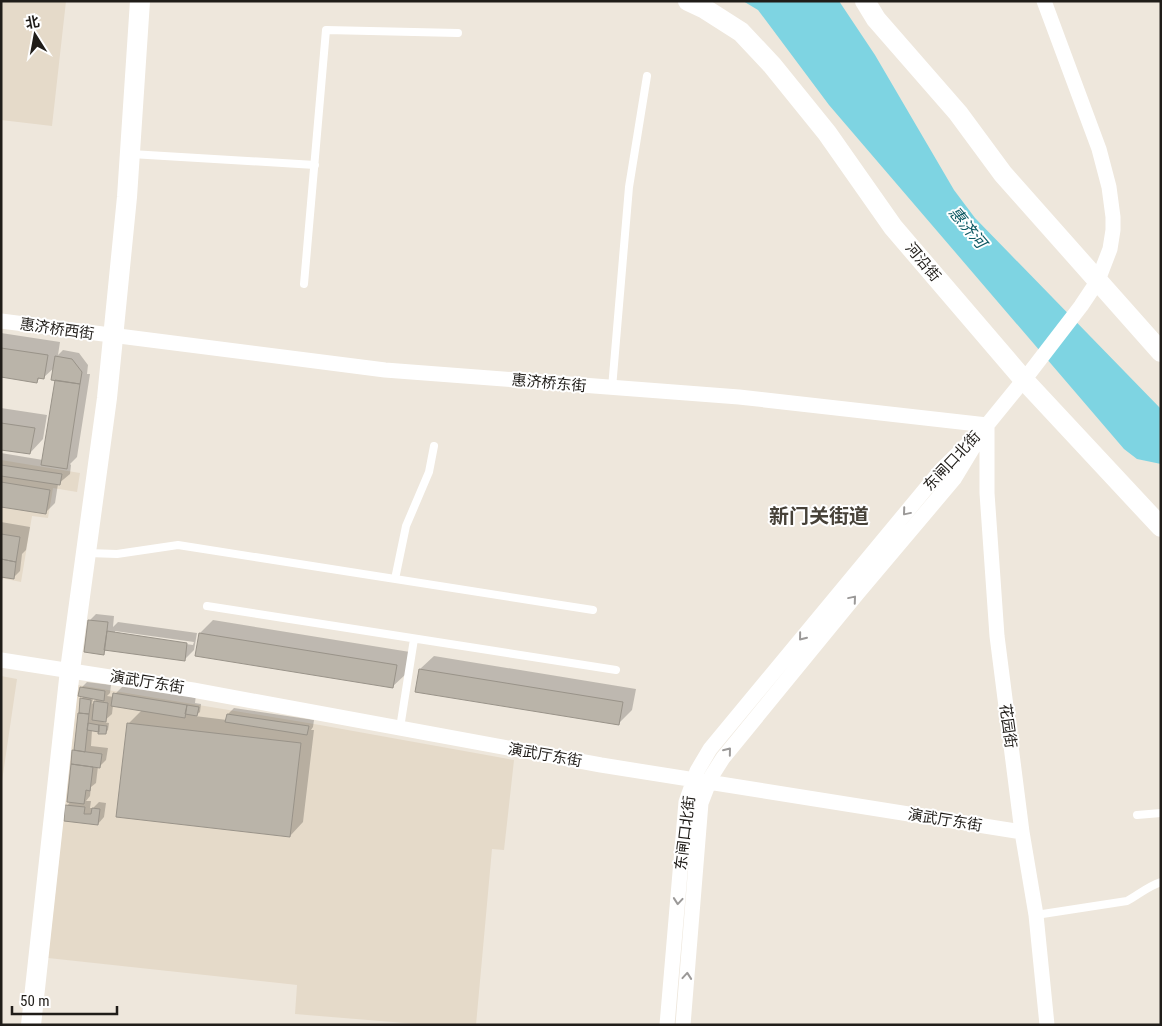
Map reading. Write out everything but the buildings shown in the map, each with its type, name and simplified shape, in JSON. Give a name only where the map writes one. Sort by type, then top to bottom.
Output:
[{"type":"street","points":[[31,1025],[70,670],[107,398],[129,154],[140,1]]},
{"type":"street","name":"河沿街","points":[[688,1],[705,8],[741,32],[772,65],[827,133],[893,227],[1161,527]]},
{"type":"street","points":[[865,1],[876,19],[958,113],[1003,174],[1161,352]]},
{"type":"street","points":[[987,425],[1081,306],[1097,280],[1110,248],[1113,230],[1114,217],[1110,187],[1099,149],[1044,1]]},
{"type":"street","name":"惠济桥西街","points":[[1,321],[112,336]]},
{"type":"street","name":"惠济桥东街","points":[[112,336],[385,370],[738,397],[987,425]]},
{"type":"street","name":"东闸口北街","points":[[668,1025],[686,802],[694,780],[710,749],[942,469],[987,425]]},
{"type":"street","name":"东闸口北街","points":[[683,1025],[701,804],[709,782],[722,758],[954,479],[987,425]]},
{"type":"street","name":"花园街","points":[[987,425],[987,493],[997,636],[1022,832],[1036,914],[1047,1025]]},
{"type":"street","name":"演武厅东街","points":[[1,660],[193,690],[601,765],[1022,832]]},
{"type":"lane","points":[[304,284],[326,30],[458,32]]},
{"type":"lane","points":[[612,388],[629,187],[647,76]]},
{"type":"lane","points":[[129,154],[315,165]]},
{"type":"lane","points":[[395,579],[406,526],[429,472],[434,446]]},
{"type":"lane","points":[[86,553],[117,554],[178,545],[593,610]]},
{"type":"lane","points":[[207,606],[616,670]]},
{"type":"lane","points":[[400,728],[414,638]]},
{"type":"lane","points":[[1138,816],[1161,813]]},
{"type":"lane","points":[[1036,914],[1127,901],[1161,882]]},
{"type":"shaded area","points":[[1,1],[66,1],[52,126],[1,120]]},
{"type":"shaded area","points":[[1,460],[80,473],[77,492],[53,488],[48,518],[32,516],[21,582],[1,578]]},
{"type":"shaded area","points":[[1,676],[17,679],[1,788]]},
{"type":"shaded area","points":[[78,685],[320,725],[514,760],[504,850],[492,849],[476,1025],[429,1025],[295,1014],[297,985],[48,958]]},
{"type":"water","name":"惠济河","points":[[743,1],[839,1],[875,55],[954,190],[975,218],[1161,409],[1161,464],[1137,459],[1124,449],[829,105],[758,10]]},
{"type":"district","name":"新门关街道","points":[[819,516]]}]
